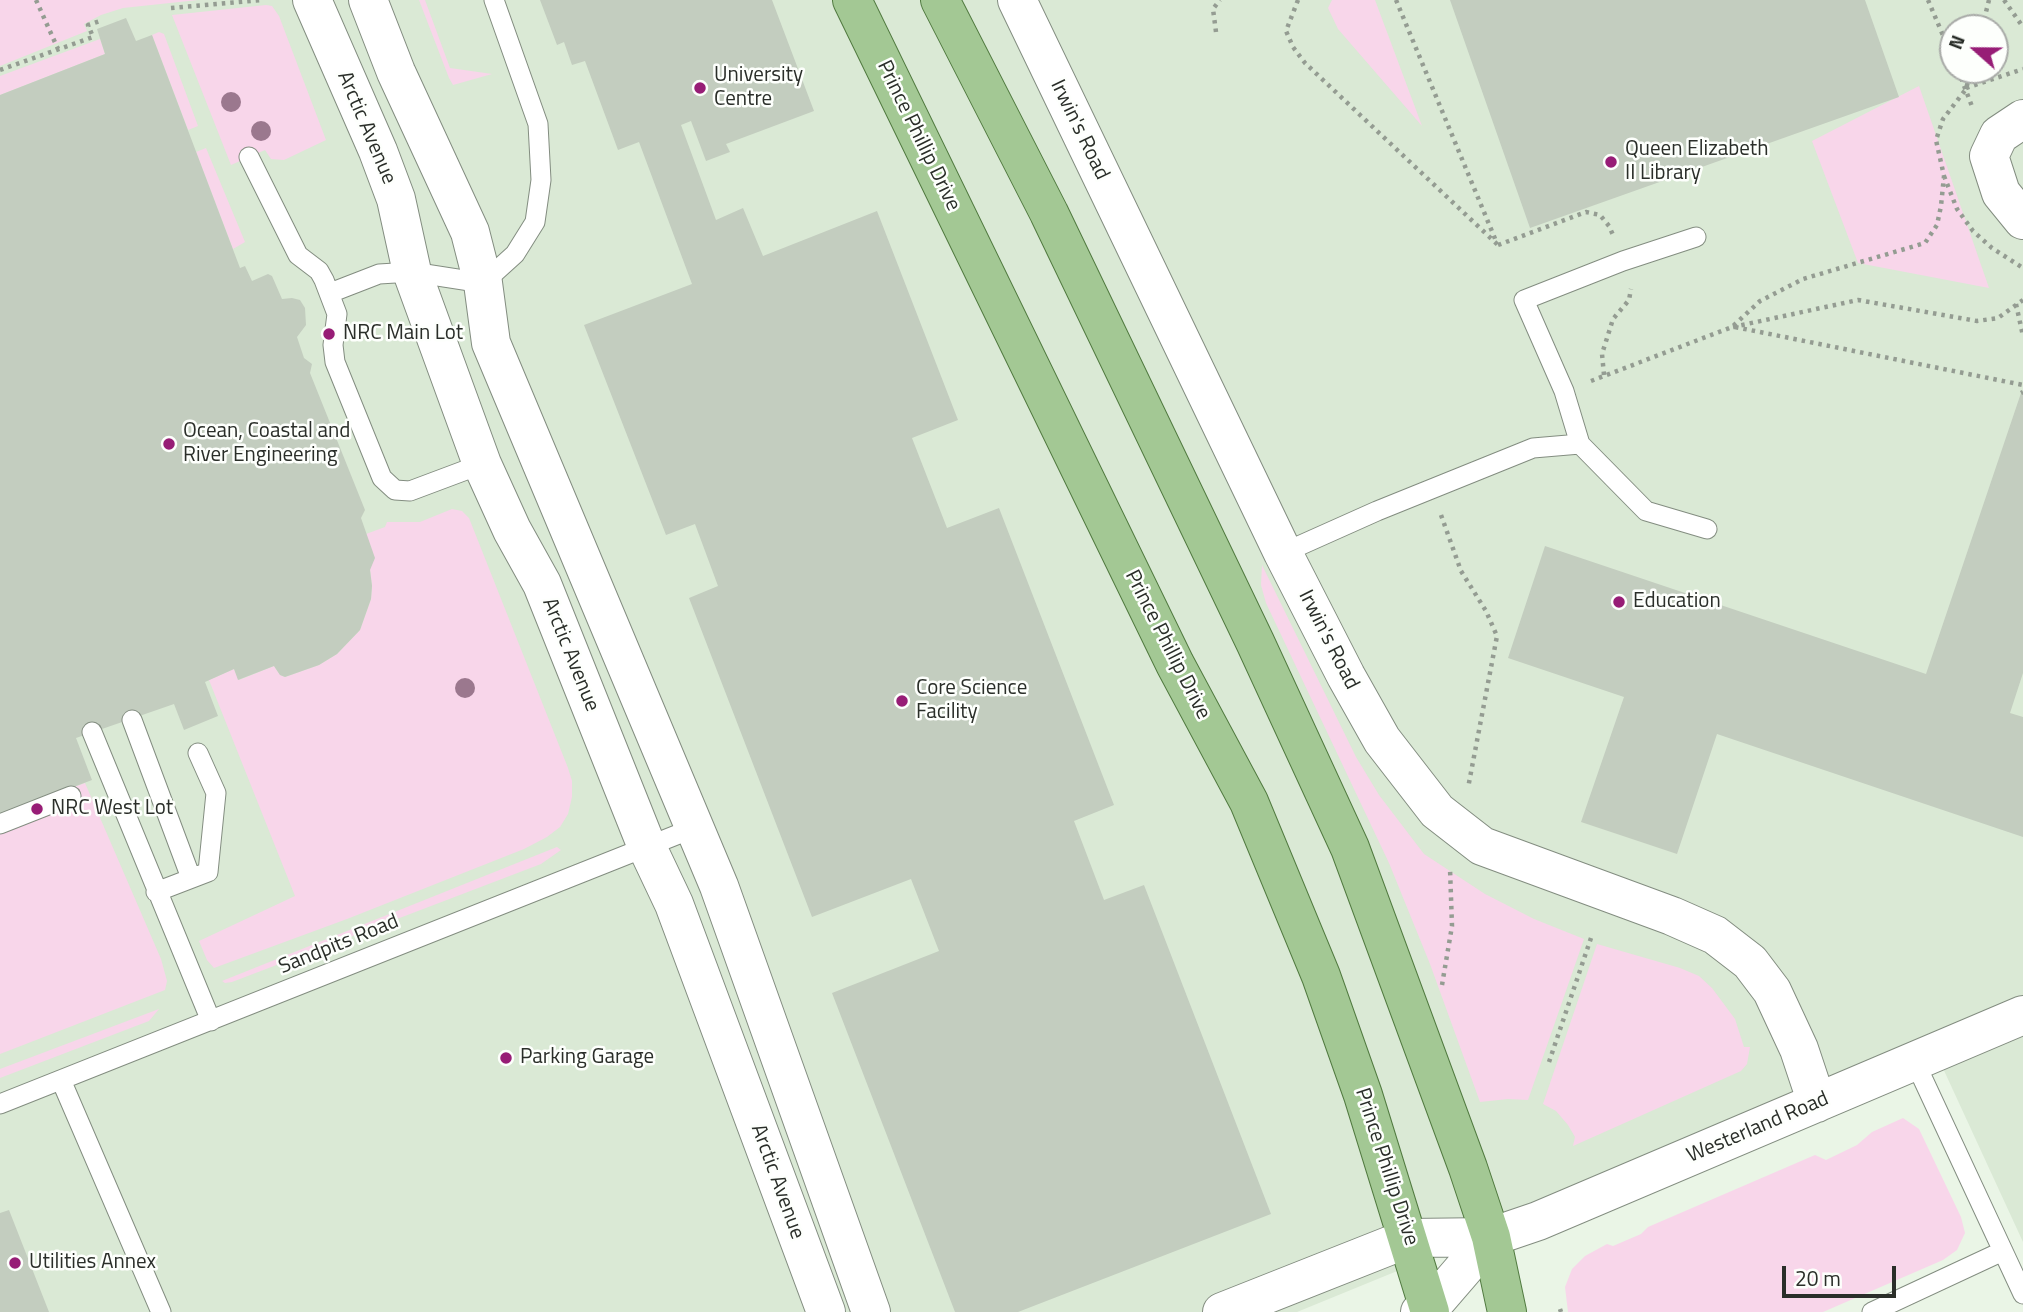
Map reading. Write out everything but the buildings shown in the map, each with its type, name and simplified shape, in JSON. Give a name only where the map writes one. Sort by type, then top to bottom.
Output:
[{"type":"main road","name":"Prince Phillip Drive","points":[[852,0],[1175,664],[1249,803],[1321,976],[1363,1095],[1409,1238],[1426,1311]]},
{"type":"main road","points":[[940,0],[1055,226],[1249,629],[1350,848],[1468,1168],[1491,1237],[1507,1312]]},
{"type":"street","name":"Arctic Avenue","points":[[312,0],[387,175],[407,241],[412,272],[482,464],[512,530],[542,584],[647,847],[674,904],[826,1312]]},
{"type":"street","points":[[368,0],[396,72],[470,232],[483,283],[491,343],[719,886],[872,1312]]},
{"type":"street","name":"Irwin's Road","points":[[1017,0],[1283,553],[1382,740],[1437,811],[1482,846],[1672,916],[1716,935],[1750,962],[1772,991],[1799,1049],[1817,1103]]},
{"type":"street","points":[[2023,119],[1999,135],[1990,156],[2001,193],[2023,220]]},
{"type":"street","name":"Westerland Road","points":[[1491,1237],[1538,1221],[2023,1015]]},
{"type":"street","points":[[1222,1312],[1409,1238],[1491,1237]]},
{"type":"street","points":[[1426,1311],[1491,1237]]},
{"type":"lane","points":[[330,293],[379,274],[412,272],[483,283],[516,254],[535,222],[541,180],[538,124],[494,0]]},
{"type":"lane","points":[[249,157],[289,241],[298,255],[319,271],[330,293],[337,314],[333,345],[335,362],[382,478],[395,490],[410,491],[482,464]]},
{"type":"lane","points":[[1696,237],[1623,261],[1524,300],[1564,391],[1580,444],[1646,511],[1707,529]]},
{"type":"lane","points":[[1283,553],[1377,511],[1533,448],[1580,444]]},
{"type":"lane","points":[[132,720],[191,878]]},
{"type":"lane","points":[[92,732],[211,1021]]},
{"type":"lane","points":[[156,892],[208,872],[216,793],[198,753]]},
{"type":"lane","points":[[0,824],[71,796]]},
{"type":"lane","name":"Sandpits Road","points":[[0,1104],[694,828]]},
{"type":"lane","points":[[1914,1060],[2023,1294]]},
{"type":"lane","points":[[61,1080],[161,1312]]},
{"type":"lane","points":[[1872,1312],[2003,1251]]},
{"type":"path","points":[[36,0],[58,49]]},
{"type":"path","points":[[171,8],[261,0]]},
{"type":"path","points":[[1216,32],[1213,9],[1220,0]]},
{"type":"path","points":[[1298,0],[1286,31],[1293,47],[1305,63],[1498,245],[1396,0]]},
{"type":"path","points":[[1928,0],[1939,26]]},
{"type":"path","points":[[2004,0],[2023,27]]},
{"type":"path","points":[[0,70],[93,37],[88,25],[103,20]]},
{"type":"path","points":[[1966,89],[2023,69]]},
{"type":"path","points":[[1732,327],[1760,301],[1803,279],[1925,243],[1937,225],[1941,206],[1944,176],[1936,140],[1943,119],[1967,84]]},
{"type":"path","points":[[1564,391],[1732,327],[1858,300],[1977,321],[1998,318],[2023,300]]},
{"type":"path","points":[[2016,304],[2023,336]]},
{"type":"path","points":[[1732,327],[2023,385]]},
{"type":"path","points":[[1440,513],[1461,571],[1486,611],[1497,636],[1466,796]]},
{"type":"path","points":[[1440,992],[1446,972],[1452,926],[1450,863]]},
{"type":"path","points":[[1549,1062],[1592,935]]},
{"type":"shaded area","points":[[0,0],[2023,0],[2023,1242],[1935,1051],[1297,1312],[0,1312]]},
{"type":"shaded area","points":[[0,0],[198,0],[123,8],[101,15],[84,24],[87,31],[0,66]]},
{"type":"shaded area","points":[[419,0],[425,0],[450,68],[492,74],[453,85]]},
{"type":"shaded area","points":[[1332,0],[1375,0],[1422,126],[1338,29],[1328,8]]},
{"type":"shaded area","points":[[272,6],[279,16],[326,140],[284,160],[271,159],[265,150],[231,165],[172,15]]},
{"type":"shaded area","points":[[159,32],[164,34],[198,126],[188,130],[152,35]]},
{"type":"shaded area","points":[[100,39],[105,54],[0,95],[0,76]]},
{"type":"shaded area","points":[[1919,86],[1989,288],[1858,263],[1812,141]]},
{"type":"shaded area","points":[[206,148],[245,242],[233,249],[196,152]]},
{"type":"shaded area","points":[[452,509],[462,511],[469,518],[568,768],[572,781],[572,797],[568,814],[560,827],[524,849],[214,968],[207,960],[199,941],[295,896],[209,680],[234,669],[239,680],[274,666],[280,675],[285,677],[319,665],[337,654],[360,630],[371,599],[366,534],[385,527],[387,522],[420,522]]},
{"type":"shaded area","points":[[1262,565],[1356,757],[1379,795],[1424,854],[1485,894],[1534,919],[1584,939],[1528,1100],[1480,1102],[1430,964],[1389,863],[1266,603],[1261,585]]},
{"type":"shaded area","points":[[85,783],[161,959],[167,981],[165,990],[0,1054],[0,832],[68,789]]},
{"type":"shaded area","points":[[557,847],[561,850],[541,864],[232,982],[222,981]]},
{"type":"shaded area","points":[[1597,944],[1699,976],[1712,988],[1735,1019],[1744,1047],[1750,1047],[1747,1064],[1741,1071],[1573,1146],[1575,1137],[1568,1125],[1556,1111],[1543,1104]]},
{"type":"shaded area","points":[[159,1009],[149,1021],[0,1078],[0,1069]]},
{"type":"shaded area","points":[[1903,1118],[1919,1129],[1961,1217],[1965,1233],[1957,1250],[1943,1260],[1823,1312],[1568,1312],[1565,1287],[1572,1269],[1585,1256],[1607,1244],[1613,1246],[1641,1234],[1648,1227],[1815,1155],[1826,1160],[1857,1145],[1872,1132]]},
{"type":"place","name":"University Centre","points":[[700,88]]},
{"type":"place","name":"Queen Elizabeth II Library","points":[[1611,162]]},
{"type":"place","name":"NRC Main Lot","points":[[329,334]]},
{"type":"place","name":"Ocean, Coastal and River Engineering","points":[[169,444]]},
{"type":"place","name":"Education","points":[[1619,602]]},
{"type":"place","name":"Core Science Facility","points":[[902,701]]},
{"type":"place","name":"NRC West Lot","points":[[37,809]]},
{"type":"place","name":"Parking Garage","points":[[506,1058]]},
{"type":"place","name":"Utilities Annex","points":[[15,1263]]}]
